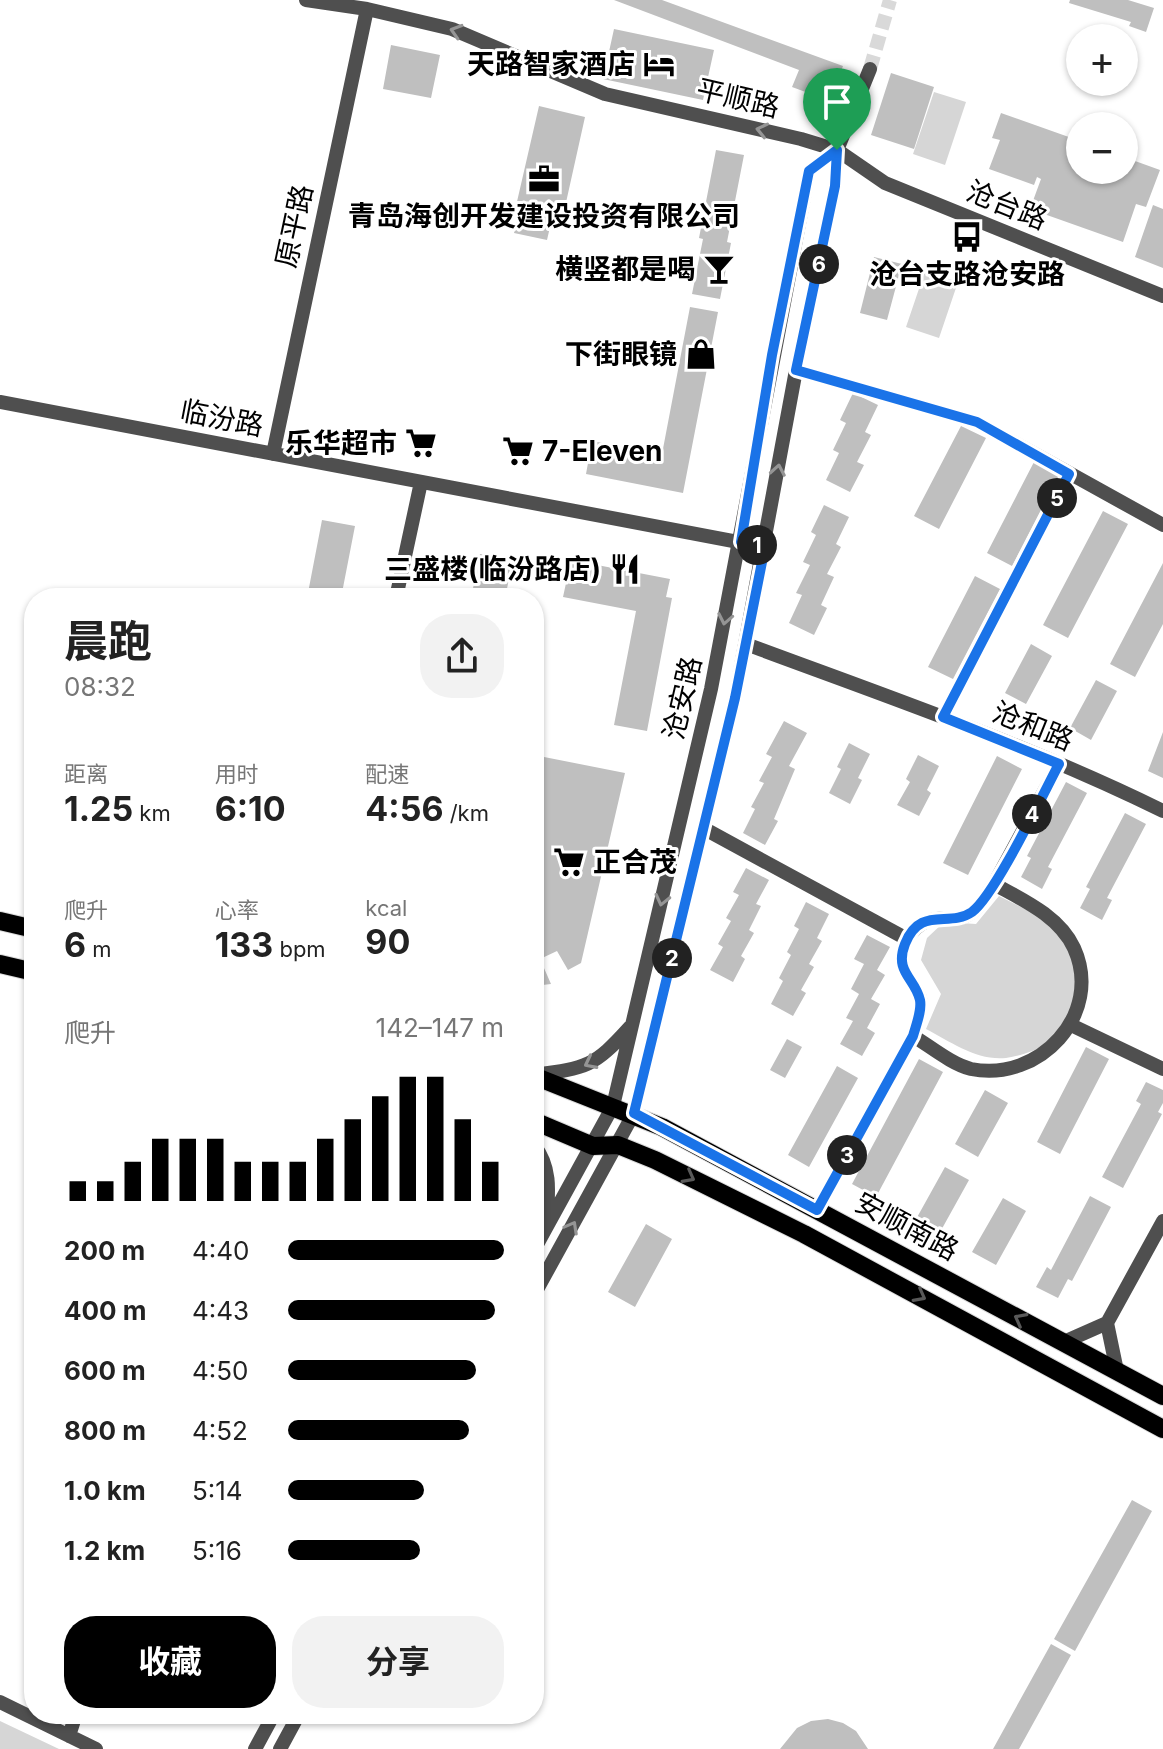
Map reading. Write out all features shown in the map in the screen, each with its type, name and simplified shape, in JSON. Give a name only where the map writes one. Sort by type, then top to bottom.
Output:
[{"type":"main road","points":[[0,921],[24,927]]},
{"type":"main road","points":[[0,964],[24,970]]},
{"type":"main road","name":"安顺南路","points":[[544,1080],[634,1113],[1163,1396]]},
{"type":"main road","name":"安顺南路","points":[[544,1125],[593,1146],[618,1145],[655,1160],[804,1234],[1163,1429]]},
{"type":"street","name":"平顺路","points":[[306,0],[367,9],[452,29],[605,94],[837,150]]},
{"type":"street","name":"原平路","points":[[273,454],[367,9]]},
{"type":"street","name":"沧安路","points":[[544,1277],[634,1113],[746,644],[796,370],[835,186],[837,150],[870,69]]},
{"type":"street","name":"沧安路","points":[[544,1232],[613,1106],[711,689],[809,171],[837,150]]},
{"type":"street","name":"沧台路","points":[[837,150],[885,183],[1163,296]]},
{"type":"street","points":[[796,370],[977,422],[1163,525]]},
{"type":"street","name":"临汾路","points":[[0,402],[765,547]]},
{"type":"street","points":[[943,717],[1069,474]]},
{"type":"street","points":[[398,588],[421,482]]},
{"type":"street","name":"沧和路","points":[[746,644],[943,717],[1163,811]]},
{"type":"street","points":[[817,1210],[913,1036],[921,1006],[903,964],[907,939],[926,921],[961,917],[974,911],[994,884],[1059,764]]},
{"type":"street","points":[[703,828],[907,939]]},
{"type":"street","points":[[913,1036],[970,1068],[995,1070],[1023,1065],[1050,1051],[1071,1025],[1081,976],[1074,948],[1060,927],[1040,910],[994,884]]},
{"type":"street","points":[[544,1074],[579,1069],[593,1063],[633,1024]]},
{"type":"street","points":[[1071,1025],[1163,1069]]},
{"type":"street","points":[[544,1160],[549,1181],[546,1229]]},
{"type":"street","points":[[1064,1342],[1107,1323],[1163,1221]]},
{"type":"street","points":[[1107,1323],[1117,1371]]},
{"type":"street","points":[[0,1702],[24,1714]]},
{"type":"street","points":[[45,1724],[96,1749]]},
{"type":"street","points":[[69,1736],[73,1724]]},
{"type":"street","points":[[255,1749],[269,1724]]},
{"type":"street","points":[[280,1749],[294,1724]]},
{"type":"shaded area","points":[[934,92],[966,102],[945,165],[913,154]]},
{"type":"shaded area","points":[[925,271],[958,282],[939,338],[906,327]]},
{"type":"shaded area","points":[[999,896],[1055,928],[1075,955],[1077,983],[1070,1012],[1055,1036],[1032,1051],[995,1058],[964,1050],[926,1029],[941,994],[921,960],[927,938],[944,922],[976,924]]},
{"type":"shaded area","points":[[0,1721],[59,1749],[0,1749]]},
{"type":"building","points":[[614,0],[662,0],[843,66],[830,101],[792,87],[799,70]]},
{"type":"building","points":[[1070,0],[1128,0],[1154,8],[1146,32],[1138,29],[1138,24],[1069,3]]},
{"type":"building","name":"天路智家酒店","points":[[614,29],[714,50],[703,100],[603,79]]},
{"type":"building","points":[[391,45],[440,55],[431,98],[383,89]]},
{"type":"building","points":[[891,73],[934,87],[914,149],[871,135]]},
{"type":"building","points":[[539,106],[585,117],[563,216],[553,214],[547,240],[514,233],[520,206],[516,206]]},
{"type":"building","points":[[1001,113],[1066,136],[1066,184],[1138,184],[1138,162],[1160,170],[1146,207],[1136,204],[1123,242],[1030,209],[1041,179],[1037,177],[1034,185],[989,169],[1000,140],[992,138]]},
{"type":"building","points":[[716,150],[744,155],[727,242],[731,243],[720,299],[692,294]]},
{"type":"building","points":[[1153,205],[1163,209],[1163,268],[1135,257]]},
{"type":"building","points":[[874,257],[902,264],[887,320],[860,313]]},
{"type":"building","points":[[690,307],[718,312],[683,493],[586,474],[592,441],[662,454]]},
{"type":"building","points":[[853,393],[878,405],[865,432],[871,435],[857,462],[864,465],[850,492],[826,480],[839,453],[833,450],[846,423],[840,420]]},
{"type":"building","points":[[961,426],[986,438],[939,529],[914,516]]},
{"type":"building","points":[[1034,462],[1059,475],[1012,566],[987,553]]},
{"type":"building","points":[[824,505],[849,517],[836,544],[841,547],[827,574],[834,577],[821,605],[827,608],[814,635],[789,623],[802,595],[796,593],[810,565],[803,562],[816,535],[811,532]]},
{"type":"building","points":[[1103,511],[1128,524],[1068,638],[1043,625]]},
{"type":"building","points":[[322,520],[355,526],[343,588],[309,588]]},
{"type":"building","points":[[480,554],[513,560],[507,588],[473,588]]},
{"type":"building","points":[[571,560],[670,579],[666,597],[672,598],[647,731],[614,725],[636,611],[563,597]]},
{"type":"building","points":[[1163,563],[1163,624],[1135,677],[1110,664]]},
{"type":"building","points":[[975,576],[1000,589],[953,679],[928,667]]},
{"type":"building","points":[[1031,644],[1052,656],[1026,704],[1005,693]]},
{"type":"building","points":[[1096,680],[1117,691],[1091,740],[1070,728]]},
{"type":"building","points":[[784,721],[807,733],[789,766],[795,769],[774,819],[778,821],[765,845],[743,833],[755,809],[751,807],[764,783],[759,781],[772,757],[766,754]]},
{"type":"building","points":[[1163,732],[1163,778],[1148,771]]},
{"type":"building","points":[[849,743],[870,754],[850,804],[829,793]]},
{"type":"building","points":[[918,755],[939,766],[927,790],[931,793],[919,816],[897,805],[910,782],[906,779]]},
{"type":"building","points":[[997,756],[1022,769],[968,875],[943,863]]},
{"type":"building","name":"正合茂","points":[[544,757],[625,773],[581,963],[568,970],[557,951],[544,957]]},
{"type":"building","points":[[1066,782],[1087,793],[1048,867],[1052,869],[1042,889],[1021,877],[1031,858],[1027,856]]},
{"type":"building","points":[[1125,813],[1146,824],[1107,898],[1112,900],[1102,920],[1080,908],[1090,889],[1086,887]]},
{"type":"building","points":[[746,868],[769,880],[756,904],[761,906],[749,930],[754,933],[741,956],[745,959],[733,982],[710,970],[723,947],[718,944],[731,921],[726,918],[739,895],[733,892]]},
{"type":"building","points":[[806,902],[829,914],[817,938],[822,941],[809,964],[814,967],[801,990],[806,993],[793,1016],[771,1004],[783,981],[779,978],[791,955],[787,952],[799,929],[794,926]]},
{"type":"building","points":[[867,935],[890,947],[877,970],[885,975],[871,999],[880,1004],[867,1028],[875,1033],[862,1056],[840,1044],[853,1021],[846,1018],[859,994],[851,989],[864,964],[854,959]]},
{"type":"building","name":"正合茂","points":[[544,968],[551,984],[544,985]]},
{"type":"building","points":[[787,1039],[802,1047],[785,1078],[770,1070]]},
{"type":"building","points":[[1086,1047],[1109,1059],[1060,1154],[1037,1142]]},
{"type":"building","points":[[919,1059],[943,1072],[876,1197],[852,1184]]},
{"type":"building","points":[[837,1066],[858,1078],[809,1167],[788,1155]]},
{"type":"building","points":[[1146,1082],[1163,1090],[1163,1103],[1158,1112],[1162,1114],[1123,1188],[1102,1177],[1141,1104],[1136,1101]]},
{"type":"building","points":[[985,1090],[1008,1103],[978,1157],[955,1144]]},
{"type":"building","points":[[945,1167],[969,1180],[939,1234],[915,1221]]},
{"type":"building","points":[[1090,1196],[1111,1207],[1072,1281],[1068,1279],[1058,1298],[1036,1287],[1047,1267],[1051,1270]]},
{"type":"building","points":[[1003,1198],[1026,1211],[996,1265],[972,1252]]},
{"type":"building","points":[[646,1224],[672,1239],[635,1307],[608,1292]]},
{"type":"building","points":[[1132,1500],[1152,1511],[1075,1651],[1054,1639]]},
{"type":"building","points":[[1051,1644],[1071,1655],[1019,1749],[993,1749]]},
{"type":"building","points":[[828,1719],[856,1731],[868,1749],[780,1749],[797,1728],[811,1721]]},
{"type":"tunnel","points":[[870,69],[890,0]]},
{"type":"place","name":"天路智家酒店","points":[[659,64]]},
{"type":"place","name":"青岛海创开发建设投资有限公司","points":[[544,179]]},
{"type":"place","name":"沧台支路沧安路","points":[[967,237]]},
{"type":"place","name":"横竖都是喝","points":[[719,269]]},
{"type":"place","name":"下街眼镜","points":[[701,354]]},
{"type":"place","name":"乐华超市","points":[[421,443]]},
{"type":"place","name":"7-Eleven","points":[[518,451]]},
{"type":"place","name":"三盛楼(临汾路店)","points":[[625,569]]},
{"type":"place","name":"正合茂","points":[[569,862]]},
{"type":"route","points":[[837,150],[835,186],[796,370],[977,422],[1069,474],[943,717],[1059,764],[994,884],[974,911],[961,917],[926,921],[918,925],[907,939],[903,964],[921,1006],[913,1036],[817,1210],[634,1113],[735,698],[765,547],[741,542],[772,355],[809,171],[837,150]]}]
